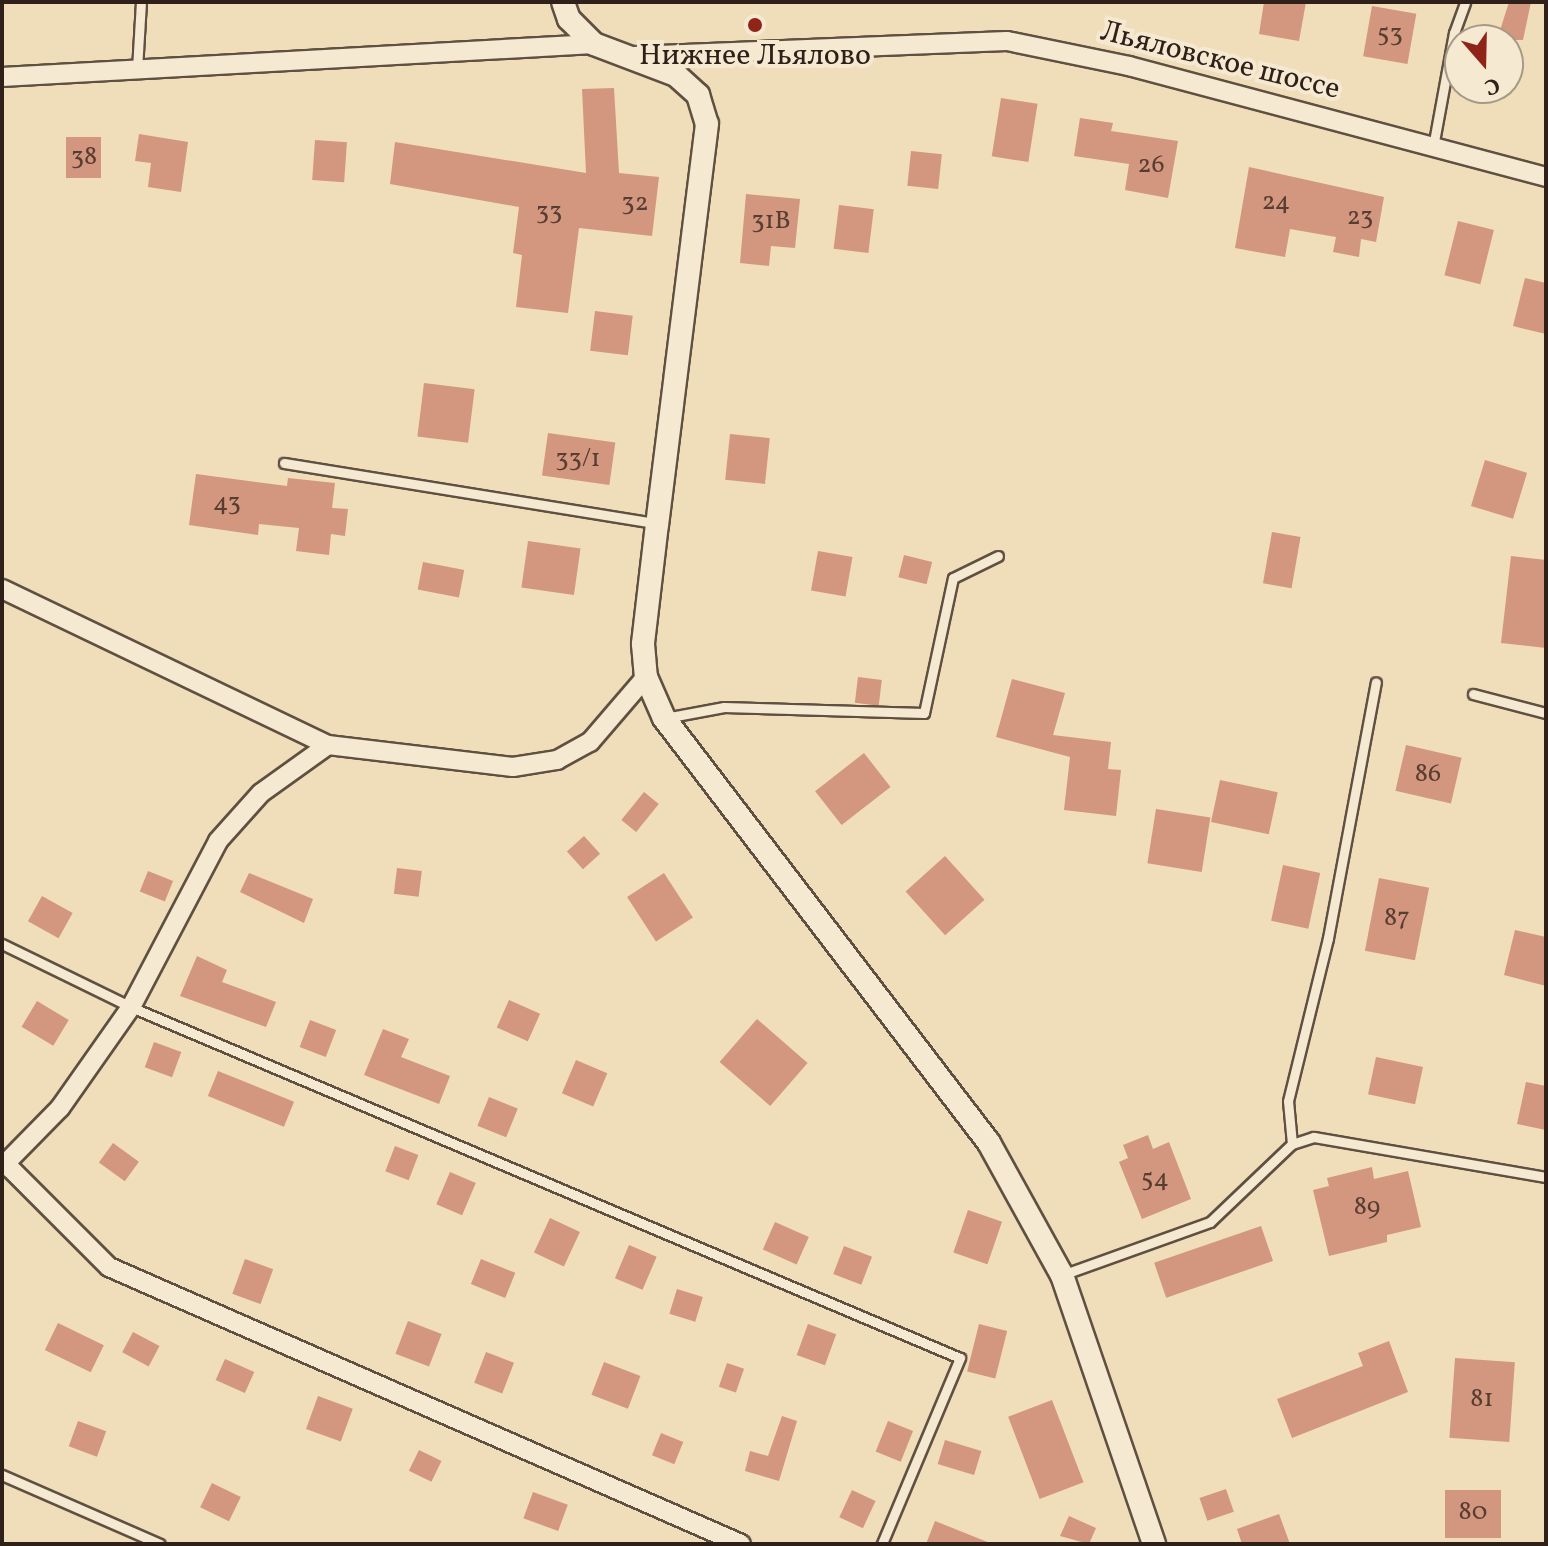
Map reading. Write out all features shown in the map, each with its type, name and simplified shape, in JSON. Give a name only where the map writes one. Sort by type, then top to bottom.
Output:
[{"type":"street","points":[[563,2],[569,19],[594,44]]},
{"type":"street","name":"Льяловское шоссе","points":[[594,44],[634,56],[1007,41],[1129,66],[1546,177]]},
{"type":"street","points":[[2,77],[594,44]]},
{"type":"street","points":[[634,56],[687,85],[698,95],[707,124],[643,644],[646,677],[664,718],[989,1143],[1062,1275],[1154,1544]]},
{"type":"street","points":[[2,589],[328,745],[513,767],[557,760],[590,742],[646,677]]},
{"type":"street","points":[[328,745],[261,793],[218,841],[131,1007],[60,1108],[5,1166],[109,1267],[738,1543]]},
{"type":"lane","points":[[137,69],[141,2]]},
{"type":"lane","points":[[1433,147],[1454,33],[1465,2]]},
{"type":"lane","points":[[284,463],[657,524]]},
{"type":"lane","points":[[664,718],[724,707],[924,713],[953,578],[998,556]]},
{"type":"lane","points":[[1292,1144],[1288,1101],[1328,938],[1376,682]]},
{"type":"lane","points":[[1473,694],[1546,713]]},
{"type":"lane","points":[[2,944],[131,1007],[960,1358],[882,1544]]},
{"type":"lane","points":[[1062,1275],[1210,1222],[1292,1144],[1314,1137],[1546,1177]]},
{"type":"lane","points":[[2,1475],[160,1544]]},
{"type":"building","points":[[1264,2],[1306,2],[1299,41],[1259,34]]},
{"type":"building","points":[[1509,2],[1531,2],[1524,35],[1524,24],[1502,24]]},
{"type":"building","points":[[1372,6],[1416,14],[1407,64],[1363,56]]},
{"type":"building","points":[[614,88],[619,173],[659,177],[652,236],[579,228],[568,313],[516,307],[522,255],[513,253],[519,207],[390,184],[395,142],[586,173],[582,89]]},
{"type":"building","points":[[1001,98],[1038,104],[1028,162],[992,156]]},
{"type":"building","points":[[1080,118],[1113,123],[1111,131],[1178,141],[1168,198],[1125,190],[1129,164],[1074,156]]},
{"type":"building","points":[[139,134],[188,142],[181,192],[148,187],[151,163],[135,161]]},
{"type":"building","points":[[66,137],[101,137],[101,178],[66,178]]},
{"type":"building","points":[[315,140],[347,142],[344,182],[312,180]]},
{"type":"building","points":[[911,151],[942,154],[938,189],[907,186]]},
{"type":"building","points":[[1249,167],[1384,197],[1376,242],[1361,239],[1359,257],[1333,252],[1336,237],[1290,229],[1285,257],[1235,248]]},
{"type":"building","points":[[746,194],[800,199],[795,248],[771,246],[769,266],[740,263]]},
{"type":"building","points":[[839,205],[874,209],[868,253],[834,249]]},
{"type":"building","points":[[1458,221],[1494,230],[1480,284],[1444,275]]},
{"type":"building","points":[[1525,278],[1546,283],[1546,334],[1513,326]]},
{"type":"building","points":[[595,311],[633,316],[628,355],[590,351]]},
{"type":"building","points":[[424,383],[475,389],[468,443],[417,437]]},
{"type":"building","points":[[548,433],[615,442],[609,485],[542,476]]},
{"type":"building","points":[[730,434],[770,438],[765,484],[725,480]]},
{"type":"building","points":[[1485,460],[1527,473],[1513,519],[1471,506]]},
{"type":"building","points":[[196,474],[287,486],[288,478],[335,483],[332,508],[348,509],[345,536],[331,534],[329,555],[296,551],[299,528],[259,524],[258,535],[189,525]]},
{"type":"building","points":[[1272,532],[1301,537],[1292,588],[1263,583]]},
{"type":"building","points":[[528,541],[580,548],[574,595],[521,588]]},
{"type":"building","points":[[818,551],[852,557],[846,596],[811,590]]},
{"type":"building","points":[[904,555],[932,562],[927,584],[898,577]]},
{"type":"building","points":[[1511,556],[1546,560],[1546,648],[1501,643]]},
{"type":"building","points":[[423,562],[464,570],[459,597],[418,589]]},
{"type":"building","points":[[858,677],[882,680],[879,706],[855,703]]},
{"type":"building","points":[[1012,679],[1065,693],[1053,735],[1111,742],[1108,769],[1121,770],[1116,816],[1064,810],[1070,757],[996,737]]},
{"type":"building","points":[[1406,745],[1462,758],[1451,804],[1395,791]]},
{"type":"building","points":[[864,753],[890,787],[842,825],[815,791]]},
{"type":"building","points":[[1220,780],[1278,792],[1269,834],[1211,822]]},
{"type":"building","points":[[644,792],[659,804],[636,832],[621,820]]},
{"type":"building","points":[[1156,809],[1210,818],[1202,872],[1147,863]]},
{"type":"building","points":[[584,836],[600,854],[583,869],[567,851]]},
{"type":"building","points":[[945,856],[984,900],[945,935],[906,891]]},
{"type":"building","points":[[1283,865],[1320,873],[1308,929],[1271,921]]},
{"type":"building","points":[[397,868],[422,871],[419,897],[394,894]]},
{"type":"building","points":[[148,871],[173,881],[165,902],[140,891]]},
{"type":"building","points":[[249,873],[313,899],[304,923],[240,892]]},
{"type":"building","points":[[664,873],[693,917],[656,941],[627,897]]},
{"type":"building","points":[[1379,878],[1429,888],[1415,960],[1365,951]]},
{"type":"building","points":[[42,896],[73,913],[59,938],[28,921]]},
{"type":"building","points":[[1515,930],[1546,937],[1546,986],[1504,975]]},
{"type":"building","points":[[197,956],[227,970],[222,982],[276,1002],[266,1027],[180,996]]},
{"type":"building","points":[[509,1000],[540,1014],[528,1041],[497,1027]]},
{"type":"building","points":[[37,1001],[69,1020],[53,1046],[22,1027]]},
{"type":"building","points":[[757,1019],[808,1063],[770,1106],[720,1062]]},
{"type":"building","points":[[310,1020],[336,1030],[326,1057],[300,1047]]},
{"type":"building","points":[[383,1029],[409,1039],[401,1057],[450,1076],[439,1104],[364,1075]]},
{"type":"building","points":[[154,1042],[181,1052],[172,1077],[145,1067]]},
{"type":"building","points":[[1376,1057],[1423,1067],[1415,1104],[1368,1094]]},
{"type":"building","points":[[576,1060],[607,1073],[593,1106],[562,1093]]},
{"type":"building","points":[[218,1071],[294,1102],[284,1127],[208,1096]]},
{"type":"building","points":[[1526,1082],[1546,1086],[1546,1130],[1517,1124]]},
{"type":"building","points":[[489,1097],[518,1109],[506,1137],[477,1126]]},
{"type":"building","points":[[1148,1135],[1153,1149],[1169,1142],[1191,1199],[1142,1219],[1119,1162],[1128,1158],[1123,1145]]},
{"type":"building","points":[[113,1143],[139,1162],[125,1181],[99,1162]]},
{"type":"building","points":[[395,1146],[418,1155],[409,1180],[385,1171]]},
{"type":"building","points":[[1372,1167],[1374,1179],[1408,1171],[1421,1227],[1387,1235],[1387,1242],[1329,1256],[1313,1190],[1329,1186],[1327,1178]]},
{"type":"building","points":[[450,1172],[476,1183],[462,1215],[436,1204]]},
{"type":"building","points":[[968,1210],[1002,1222],[987,1264],[953,1253]]},
{"type":"building","points":[[550,1218],[580,1232],[564,1266],[534,1252]]},
{"type":"building","points":[[775,1222],[809,1237],[797,1264],[763,1249]]},
{"type":"building","points":[[1261,1226],[1273,1261],[1166,1298],[1154,1263]]},
{"type":"building","points":[[629,1245],[657,1257],[643,1290],[615,1278]]},
{"type":"building","points":[[844,1246],[872,1257],[861,1285],[833,1274]]},
{"type":"building","points":[[245,1259],[273,1269],[261,1304],[232,1294]]},
{"type":"building","points":[[481,1259],[515,1273],[505,1298],[471,1284]]},
{"type":"building","points":[[677,1289],[703,1297],[695,1322],[669,1314]]},
{"type":"building","points":[[408,1321],[442,1334],[429,1367],[395,1354]]},
{"type":"building","points":[[58,1323],[104,1345],[91,1372],[45,1350]]},
{"type":"building","points":[[808,1324],[836,1334],[825,1365],[797,1355]]},
{"type":"building","points":[[979,1324],[1007,1331],[995,1379],[967,1372]]},
{"type":"building","points":[[133,1332],[159,1346],[149,1366],[122,1352]]},
{"type":"building","points":[[1389,1341],[1408,1392],[1292,1438],[1277,1399],[1363,1366],[1358,1353]]},
{"type":"building","points":[[486,1352],[514,1363],[502,1394],[474,1383]]},
{"type":"building","points":[[1455,1358],[1515,1362],[1509,1442],[1449,1438]]},
{"type":"building","points":[[225,1359],[254,1372],[245,1393],[216,1380]]},
{"type":"building","points":[[604,1362],[640,1376],[628,1409],[591,1395]]},
{"type":"building","points":[[727,1363],[744,1369],[736,1392],[719,1387]]},
{"type":"building","points":[[318,1396],[353,1409],[341,1442],[306,1429]]},
{"type":"building","points":[[1052,1400],[1084,1482],[1040,1499],[1008,1417]]},
{"type":"building","points":[[782,1416],[797,1421],[779,1481],[745,1471],[750,1451],[768,1456]]},
{"type":"building","points":[[78,1421],[106,1431],[97,1457],[69,1446]]},
{"type":"building","points":[[888,1421],[913,1431],[901,1462],[876,1452]]},
{"type":"building","points":[[661,1433],[683,1442],[674,1464],[652,1455]]},
{"type":"building","points":[[945,1440],[981,1451],[974,1475],[938,1464]]},
{"type":"building","points":[[419,1450],[441,1461],[431,1482],[409,1471]]},
{"type":"building","points":[[212,1483],[241,1497],[229,1521],[200,1507]]},
{"type":"building","points":[[1226,1489],[1234,1512],[1207,1521],[1200,1498]]},
{"type":"building","points":[[852,1490],[876,1501],[863,1528],[839,1517]]},
{"type":"building","points":[[1445,1490],[1501,1490],[1501,1538],[1445,1538]]},
{"type":"building","points":[[533,1492],[568,1505],[558,1531],[523,1518]]},
{"type":"building","points":[[1279,1514],[1290,1544],[1242,1544],[1237,1529]]},
{"type":"building","points":[[1069,1516],[1096,1528],[1089,1544],[1060,1536]]},
{"type":"building","points":[[935,1521],[990,1543],[990,1544],[926,1544]]},
{"type":"place","name":"Нижнее Льялово","points":[[755,25]]}]
